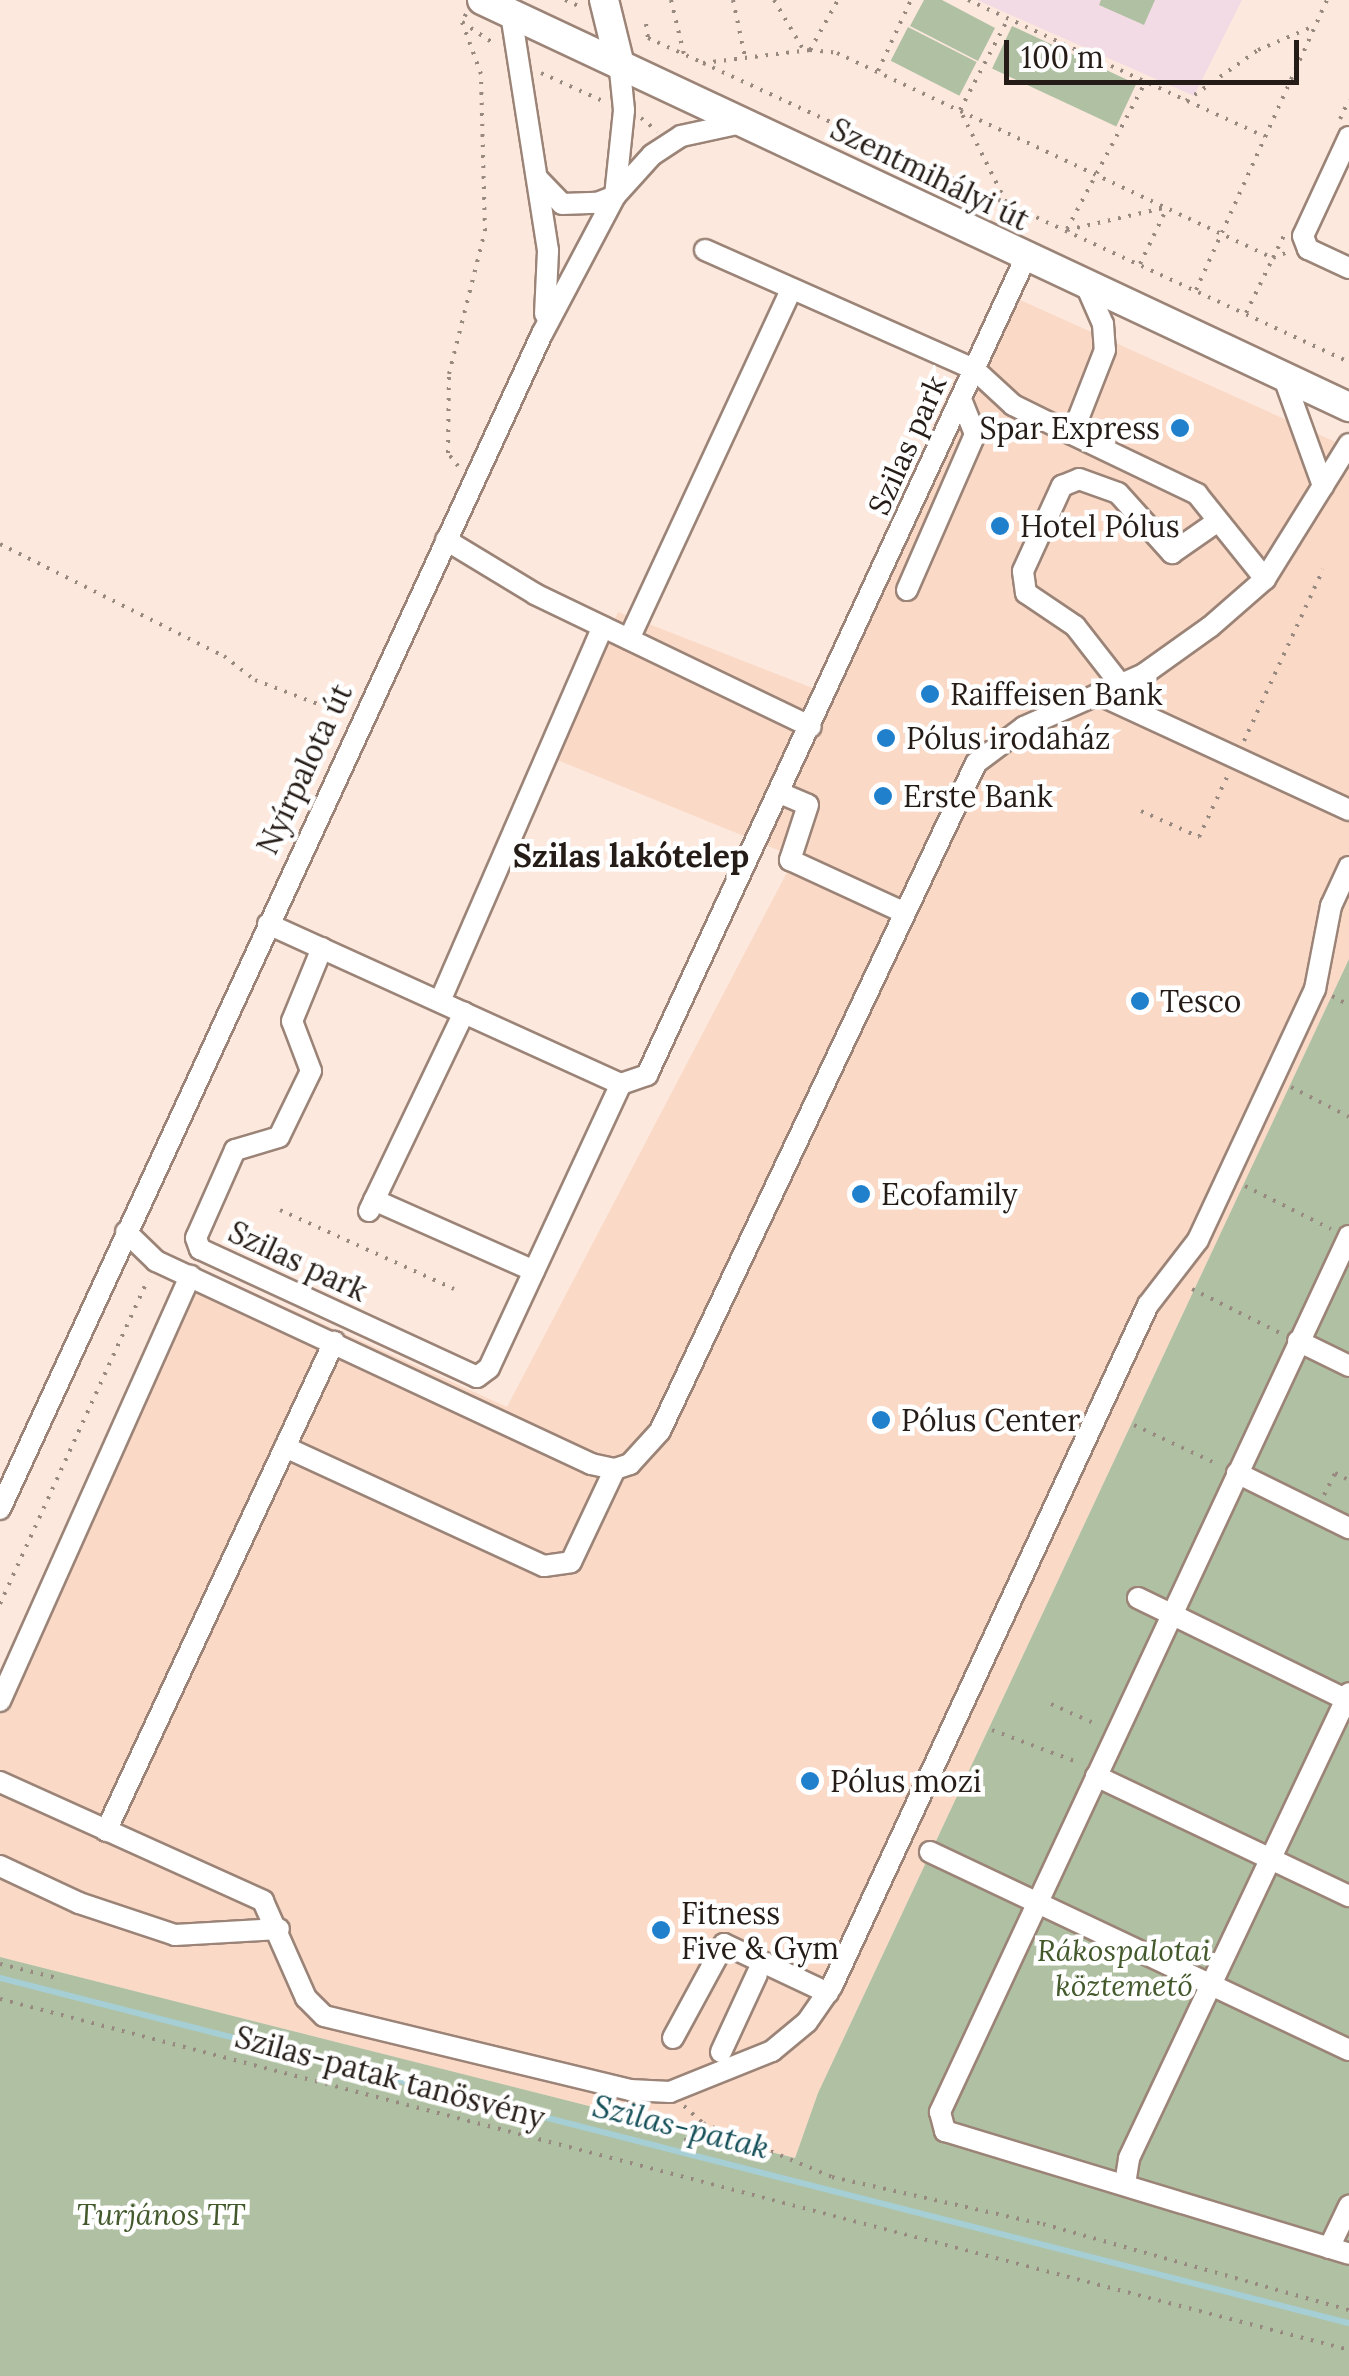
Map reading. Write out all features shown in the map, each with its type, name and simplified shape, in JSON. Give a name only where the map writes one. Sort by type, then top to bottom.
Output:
[{"type":"main road","name":"Szentmihályi út","points":[[482,0],[509,7],[565,38],[1349,407]]},
{"type":"main road","name":"Nyírpalota út","points":[[604,0],[618,62]]},
{"type":"street","name":"Nyírpalota út","points":[[509,7],[539,180],[549,286],[542,334]]},
{"type":"street","points":[[522,65],[546,43],[565,38]]},
{"type":"street","name":"Nyírpalota út","points":[[0,1509],[542,334],[615,196],[624,110],[618,62]]},
{"type":"street","points":[[539,180],[562,204],[615,196],[652,155],[682,136],[748,122]]},
{"type":"street","points":[[1349,137],[1304,245],[1349,268]]},
{"type":"street","name":"Szilas park","points":[[322,948],[292,1021],[311,1070],[278,1138],[234,1150],[196,1238],[200,1249],[476,1377],[489,1368],[622,1084],[646,1076],[974,370],[705,250]]},
{"type":"street","points":[[1026,256],[974,370],[1013,405],[1197,494],[1265,578]]},
{"type":"street","points":[[1072,434],[1105,350],[1104,324],[1085,283]]},
{"type":"street","points":[[629,639],[791,290]]},
{"type":"street","points":[[1284,378],[1323,486]]},
{"type":"street","points":[[908,590],[975,434],[961,399]]},
{"type":"street","points":[[285,1446],[544,1566],[571,1562],[614,1470],[647,1449],[660,1431],[976,764],[1024,727],[1121,685],[1162,662],[1265,578],[1349,444]]},
{"type":"street","points":[[1121,685],[1090,644],[1026,593],[1023,571],[1068,482],[1090,481],[1136,511],[1172,553],[1218,521]]},
{"type":"street","points":[[446,540],[603,626],[811,727]]},
{"type":"street","points":[[440,1002],[603,626]]},
{"type":"street","points":[[1098,694],[1349,810]]},
{"type":"street","points":[[780,793],[808,805],[790,860],[903,912]]},
{"type":"street","points":[[0,1782],[263,1901],[279,1929],[306,1998],[324,2016],[630,2090],[670,2092],[772,2051],[807,2022],[828,1993],[1148,1306],[1198,1240],[1316,989],[1331,906],[1349,867]]},
{"type":"street","points":[[268,924],[622,1084]]},
{"type":"street","points":[[464,1013],[372,1205],[534,1272]]},
{"type":"street","points":[[126,1232],[161,1263],[614,1470]]},
{"type":"street","points":[[1349,1237],[940,2112],[945,2131],[1339,2251],[1349,2206]]},
{"type":"street","points":[[0,1702],[190,1276]]},
{"type":"street","points":[[106,1830],[334,1342]]},
{"type":"street","points":[[1298,1342],[1349,1366]]},
{"type":"street","points":[[1237,1473],[1349,1528]]},
{"type":"street","points":[[1125,2184],[1129,2158],[1348,1698],[1138,1598]]},
{"type":"street","points":[[1097,1773],[1268,1860],[1349,1896]]},
{"type":"street","points":[[930,1852],[1349,2050]]},
{"type":"street","points":[[0,1866],[78,1902],[175,1935],[279,1929]]},
{"type":"street","points":[[673,2038],[724,1944],[828,1993]]},
{"type":"street","points":[[720,2052],[757,1974]]},
{"type":"path","points":[[672,0],[684,55]]},
{"type":"path","points":[[733,0],[745,57]]},
{"type":"path","points":[[774,0],[806,50]]},
{"type":"path","points":[[806,50],[838,0]]},
{"type":"path","points":[[878,71],[911,0]]},
{"type":"path","points":[[968,0],[1264,136]]},
{"type":"path","points":[[1196,290],[1327,0]]},
{"type":"path","points":[[960,110],[1008,19]]},
{"type":"path","points":[[462,22],[481,74],[485,231],[449,374],[448,453],[472,485]]},
{"type":"path","points":[[646,24],[648,38],[1349,362]]},
{"type":"path","points":[[1186,101],[1258,50],[1315,26]]},
{"type":"path","points":[[704,62],[806,50],[878,71],[1273,258]]},
{"type":"path","points":[[1067,230],[1145,83]]},
{"type":"path","points":[[960,110],[1006,202]]},
{"type":"path","points":[[1067,230],[1167,207]]},
{"type":"path","points":[[1140,264],[1167,207]]},
{"type":"path","points":[[1246,313],[1273,258],[1304,245]]},
{"type":"path","points":[[0,544],[224,656],[255,680],[361,723]]},
{"type":"path","points":[[1141,811],[1199,838],[1324,569]]},
{"type":"path","points":[[1332,996],[1349,1005]]},
{"type":"path","points":[[1290,1086],[1349,1117]]},
{"type":"path","points":[[1244,1186],[1349,1237]]},
{"type":"path","points":[[280,1210],[454,1288]]},
{"type":"path","points":[[0,1604],[161,1263]]},
{"type":"path","points":[[1192,1289],[1298,1342]]},
{"type":"path","points":[[1134,1425],[1237,1473]]},
{"type":"path","points":[[1315,1513],[1335,1473],[1349,1480]]},
{"type":"path","points":[[1051,1704],[1116,1733]]},
{"type":"path","points":[[992,1730],[1097,1773]]},
{"type":"path","points":[[0,1964],[61,1979]]},
{"type":"path","name":"Szilas-patak tanösvény","points":[[0,1998],[1349,2350]]},
{"type":"path","points":[[670,2092],[703,2123],[832,2177],[1043,2224],[1349,2310]]},
{"type":"path","points":[[684,2140],[752,2144]]},
{"type":"shaded area","points":[[977,0],[1242,0],[1194,96]]},
{"type":"shaded area","points":[[1018,299],[1349,448],[1349,959],[818,2093],[795,2158],[0,1957],[0,1686],[189,1263],[507,1407],[795,857],[550,757],[618,612],[815,689]]},
{"type":"green space","points":[[924,0],[942,0],[995,28],[978,61],[910,26]]},
{"type":"green space","points":[[1101,0],[1155,0],[1144,25],[1099,5]]},
{"type":"green space","points":[[1012,26],[1136,84],[1116,126],[992,69]]},
{"type":"green space","points":[[908,27],[977,62],[959,96],[891,61]]},
{"type":"green space","points":[[1349,959],[1349,2376],[0,2376],[0,1957],[795,2158],[818,2093]]},
{"type":"waterway","name":"Szilas-patak","points":[[0,1978],[1349,2323]]},
{"type":"place","name":"Spar Express","points":[[1180,428]]},
{"type":"place","name":"Hotel Pólus","points":[[1000,526]]},
{"type":"place","name":"Raiffeisen Bank","points":[[930,694]]},
{"type":"place","name":"Pólus irodaház","points":[[886,738]]},
{"type":"place","name":"Erste Bank","points":[[883,796]]},
{"type":"place","name":"Tesco","points":[[1140,1001]]},
{"type":"place","name":"Ecofamily","points":[[861,1194]]},
{"type":"place","name":"Pólus Center","points":[[881,1420]]},
{"type":"place","name":"Pólus mozi","points":[[810,1781]]},
{"type":"place","name":"Fitness Five & Gym","points":[[661,1930]]},
{"type":"district","name":"Szilas lakótelep","points":[[631,856]]},
{"type":"park label","name":"Rákospalotai köztemető","points":[[1124,1967]]},
{"type":"park label","name":"Turjános TT","points":[[161,2214]]}]
